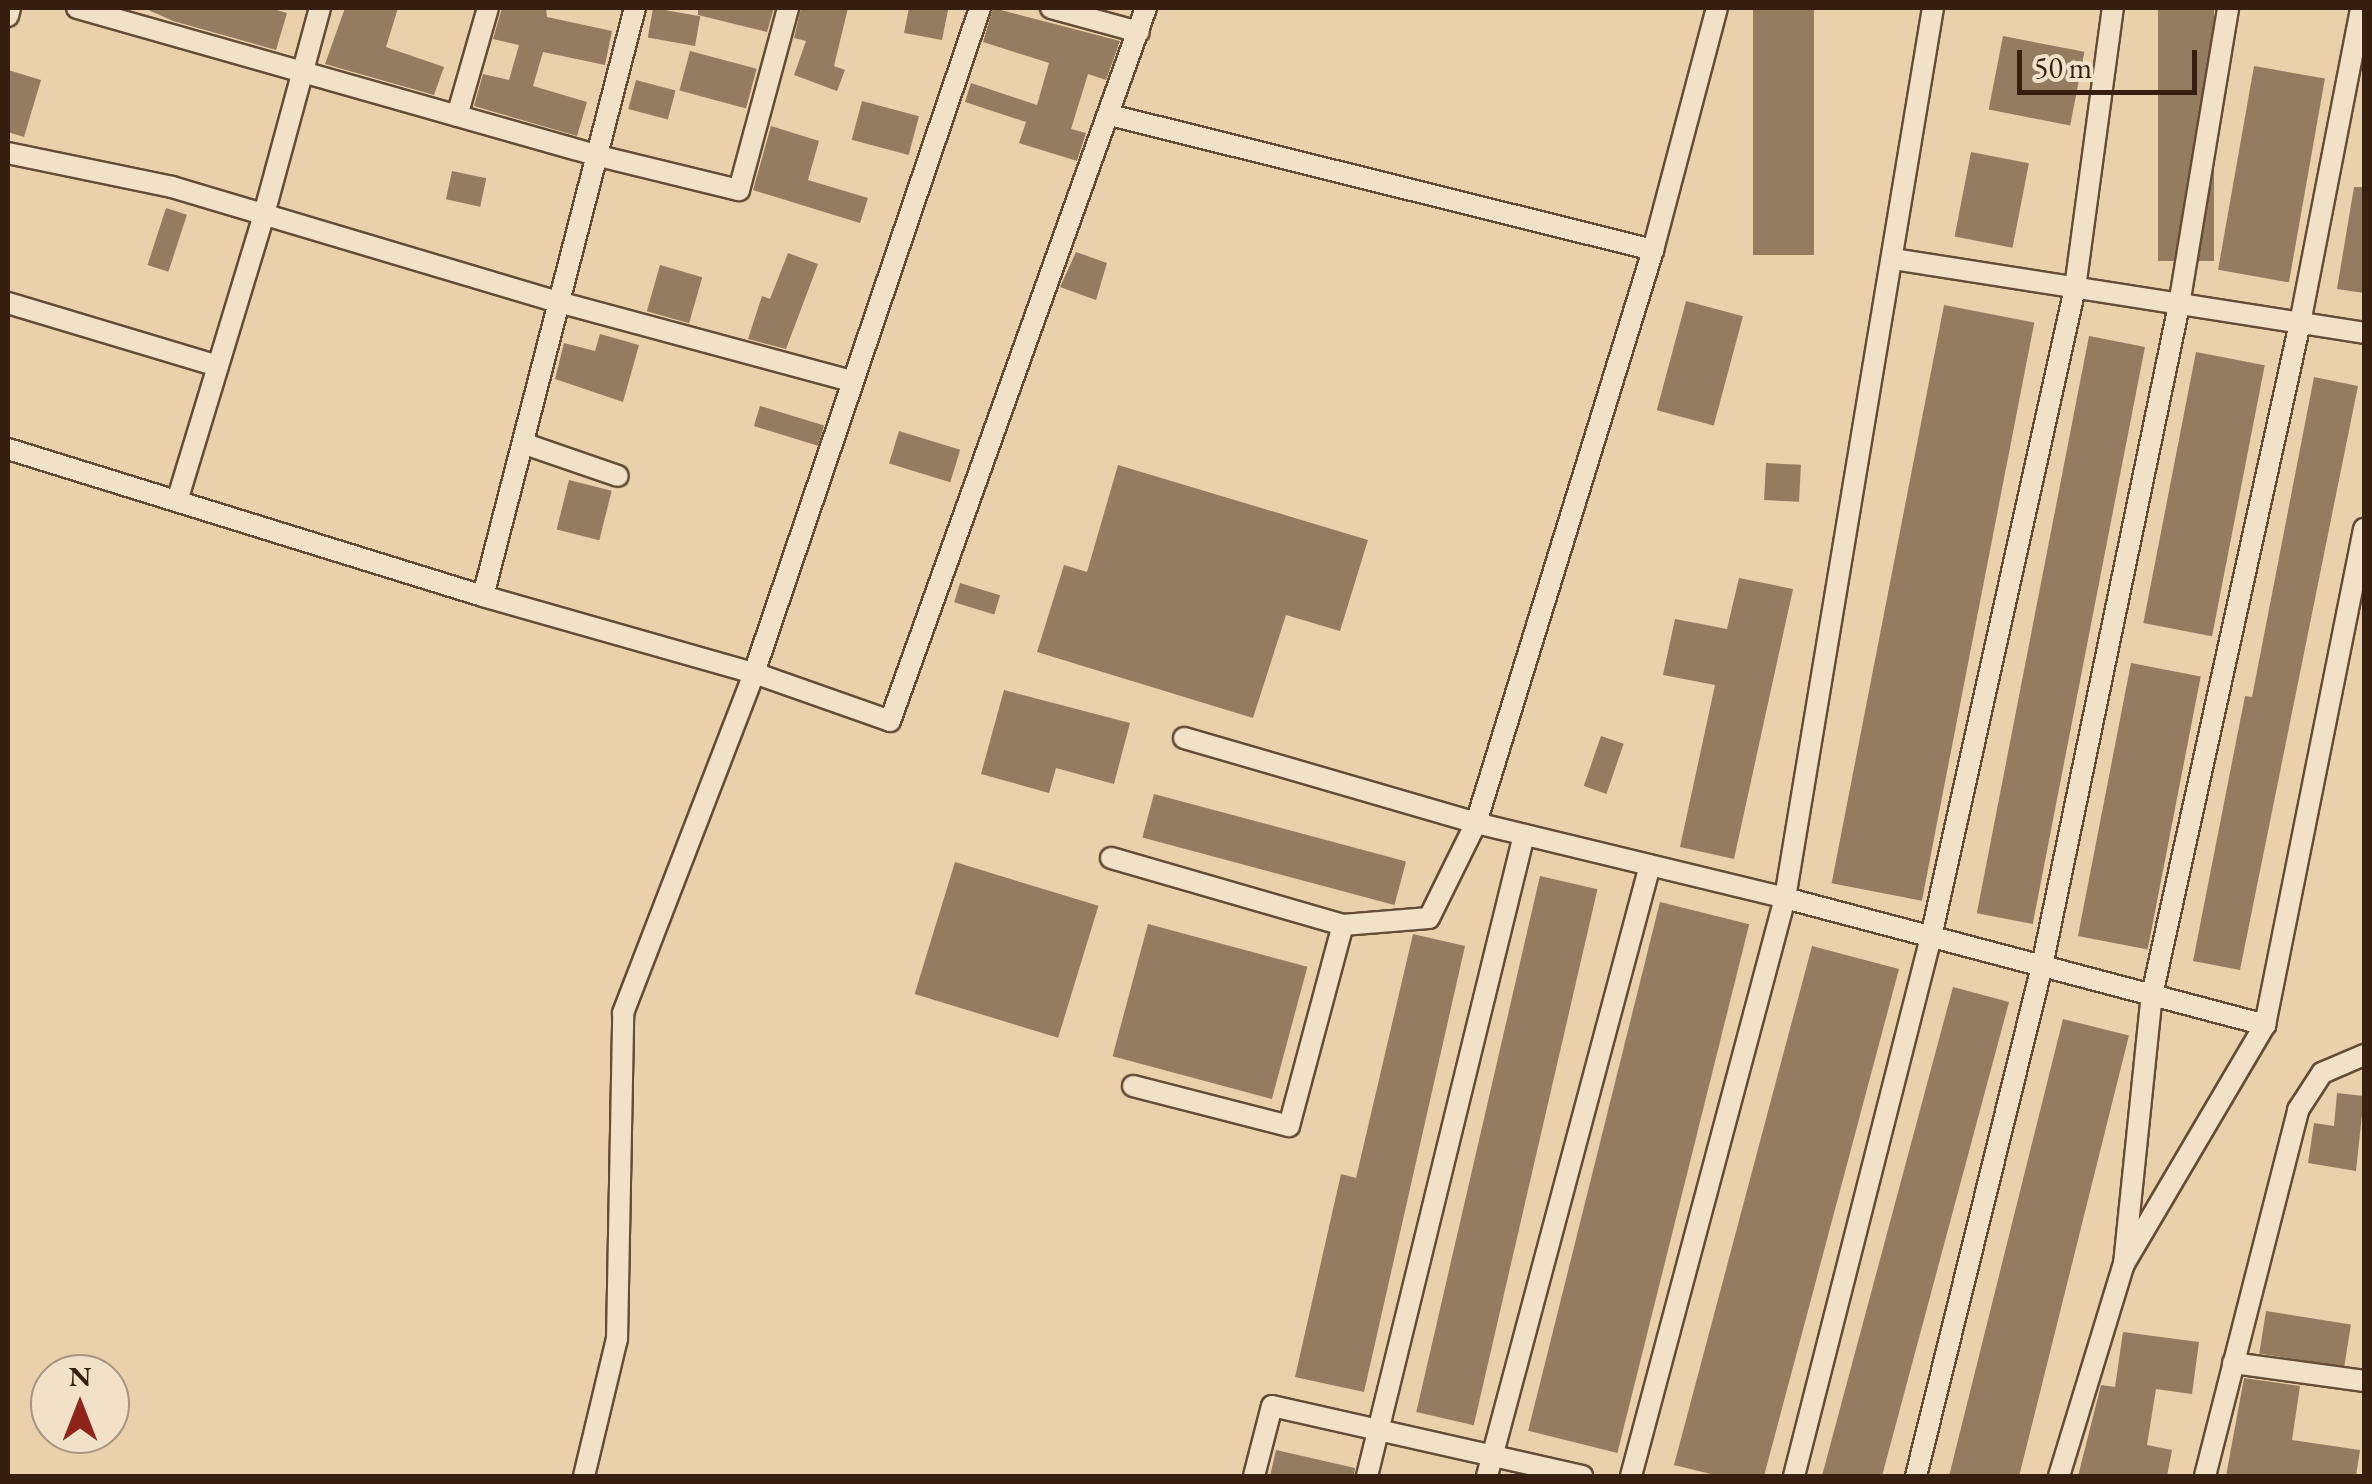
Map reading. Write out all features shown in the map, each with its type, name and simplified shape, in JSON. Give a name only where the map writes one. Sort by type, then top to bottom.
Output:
[{"type":"street","points":[[8,16],[10,8]]},
{"type":"street","points":[[77,8],[599,156],[739,190],[788,8]]},
{"type":"street","points":[[154,30],[160,8]]},
{"type":"street","points":[[177,501],[264,214],[320,8]]},
{"type":"street","points":[[457,116],[488,8]]},
{"type":"street","points":[[483,596],[635,8]]},
{"type":"street","points":[[584,1476],[617,1339],[624,1013],[754,673],[980,8]]},
{"type":"street","points":[[1052,8],[1139,32]]},
{"type":"street","points":[[8,449],[483,596],[754,673],[890,720],[1146,8]]},
{"type":"street","points":[[1112,858],[1343,925],[1429,918],[1476,823],[1653,250],[1717,8]]},
{"type":"street","points":[[1631,1476],[1786,898],[1933,8]]},
{"type":"street","points":[[1794,1476],[1932,937],[2075,288],[2112,8]]},
{"type":"street","points":[[1916,1476],[2042,966],[2180,304],[2228,8]]},
{"type":"street","points":[[2059,1476],[2124,1264],[2152,995],[2300,323],[2361,8]]},
{"type":"street","points":[[1110,114],[1653,250]]},
{"type":"street","points":[[8,153],[172,187],[562,302],[852,381]]},
{"type":"street","points":[[1892,260],[2364,334]]},
{"type":"street","points":[[8,304],[218,366]]},
{"type":"street","points":[[525,444],[618,476]]},
{"type":"street","points":[[2124,1264],[2264,1025],[2364,528]]},
{"type":"street","points":[[1184,738],[1476,823],[1786,898],[2264,1025]]},
{"type":"street","points":[[1367,1476],[1524,835]]},
{"type":"street","points":[[1489,1466],[1650,866]]},
{"type":"street","points":[[1133,1086],[1289,1126],[1343,925]]},
{"type":"street","points":[[2205,1476],[2298,1110],[2322,1072],[2364,1055]]},
{"type":"street","points":[[2232,1363],[2364,1381]]},
{"type":"street","points":[[1254,1476],[1272,1406],[1377,1431],[1489,1466],[1582,1476]]},
{"type":"building","points":[[144,8],[270,8],[287,13],[276,50],[173,21]]},
{"type":"building","points":[[345,8],[398,8],[386,47],[444,67],[434,95],[325,64]]},
{"type":"building","points":[[502,8],[546,8],[547,17],[612,31],[605,65],[543,52],[533,86],[587,102],[577,136],[474,106],[483,74],[509,80],[519,45],[493,39]]},
{"type":"building","points":[[653,8],[700,16],[695,46],[648,38]]},
{"type":"building","points":[[698,8],[774,8],[767,32],[698,15]]},
{"type":"building","points":[[801,8],[848,8],[834,66],[845,70],[837,91],[794,75],[806,41],[794,38]]},
{"type":"building","points":[[909,8],[948,10],[942,40],[904,33]]},
{"type":"building","points":[[993,8],[1120,41],[1106,80],[1088,74],[1071,129],[1086,133],[1077,161],[1019,143],[1026,122],[965,102],[971,83],[1037,105],[1049,63],[983,42]]},
{"type":"building","points":[[1753,8],[1814,8],[1814,255],[1753,255]]},
{"type":"building","points":[[2158,8],[2214,8],[2214,261],[2158,261]]},
{"type":"building","points":[[2003,36],[2084,52],[2070,125],[1989,110]]},
{"type":"building","points":[[690,51],[757,69],[746,108],[679,91]]},
{"type":"building","points":[[2254,66],[2325,79],[2289,282],[2218,270]]},
{"type":"building","points":[[8,70],[41,80],[24,137],[8,132]]},
{"type":"building","points":[[636,80],[676,91],[668,120],[628,109]]},
{"type":"building","points":[[862,101],[919,116],[909,155],[852,140]]},
{"type":"building","points":[[771,126],[819,141],[808,180],[868,198],[860,223],[753,190]]},
{"type":"building","points":[[1971,152],[2029,163],[2013,248],[1955,236]]},
{"type":"building","points":[[452,171],[486,178],[480,207],[446,199]]},
{"type":"building","points":[[2354,187],[2364,187],[2364,293],[2337,289]]},
{"type":"building","points":[[166,208],[187,215],[168,272],[147,265]]},
{"type":"building","points":[[1076,252],[1107,263],[1096,300],[1060,287]]},
{"type":"building","points":[[788,253],[818,264],[786,349],[748,339],[762,296],[770,299]]},
{"type":"building","points":[[660,265],[702,277],[689,323],[647,311]]},
{"type":"building","points":[[1686,301],[1743,316],[1714,425],[1657,410]]},
{"type":"building","points":[[1944,305],[2034,323],[1922,901],[1832,883]]},
{"type":"building","points":[[600,334],[639,345],[623,402],[555,379],[564,343],[595,351]]},
{"type":"building","points":[[2089,336],[2145,347],[2033,924],[1977,913]]},
{"type":"building","points":[[2196,352],[2265,365],[2212,636],[2143,623]]},
{"type":"building","points":[[2314,377],[2358,386],[2240,970],[2193,961],[2245,696],[2252,697]]},
{"type":"building","points":[[760,406],[824,426],[818,446],[754,426]]},
{"type":"building","points":[[899,431],[960,450],[950,482],[889,464]]},
{"type":"building","points":[[1766,463],[1801,465],[1799,502],[1764,500]]},
{"type":"building","points":[[1118,465],[1368,540],[1340,631],[1286,615],[1253,718],[1037,652],[1064,565],[1087,572]]},
{"type":"building","points":[[569,480],[612,491],[599,540],[557,529]]},
{"type":"building","points":[[1739,578],[1793,589],[1734,859],[1680,847],[1715,685],[1663,675],[1675,619],[1727,629]]},
{"type":"building","points":[[960,583],[1000,595],[994,614],[954,602]]},
{"type":"building","points":[[2131,663],[2201,677],[2148,949],[2078,936]]},
{"type":"building","points":[[1004,690],[1130,723],[1114,784],[1056,768],[1049,793],[981,774]]},
{"type":"building","points":[[1601,736],[1624,744],[1606,794],[1584,786]]},
{"type":"building","points":[[1154,794],[1406,862],[1394,905],[1142,837]]},
{"type":"building","points":[[955,862],[1098,906],[1058,1038],[915,994]]},
{"type":"building","points":[[1540,876],[1597,889],[1474,1425],[1416,1412]]},
{"type":"building","points":[[1660,902],[1749,924],[1617,1453],[1528,1431]]},
{"type":"building","points":[[1148,924],[1307,967],[1272,1099],[1113,1056]]},
{"type":"building","points":[[1413,934],[1465,946],[1364,1392],[1295,1377],[1341,1174],[1356,1178]]},
{"type":"building","points":[[1812,946],[1899,969],[1764,1476],[1719,1476],[1674,1465]]},
{"type":"building","points":[[1953,987],[2009,1002],[1882,1476],[1822,1476]]},
{"type":"building","points":[[2063,1019],[2129,1035],[2019,1476],[1949,1476]]},
{"type":"building","points":[[2337,1093],[2364,1096],[2356,1171],[2308,1163],[2314,1123],[2334,1126]]},
{"type":"building","points":[[2266,1311],[2351,1324],[2344,1367],[2259,1353]]},
{"type":"building","points":[[2123,1332],[2199,1342],[2192,1394],[2156,1389],[2147,1445],[2172,1450],[2167,1476],[2078,1476],[2101,1385],[2115,1387]]},
{"type":"building","points":[[2244,1378],[2300,1386],[2292,1440],[2360,1450],[2356,1476],[2226,1476]]},
{"type":"building","points":[[1276,1450],[1355,1468],[1354,1476],[1270,1476]]}]
